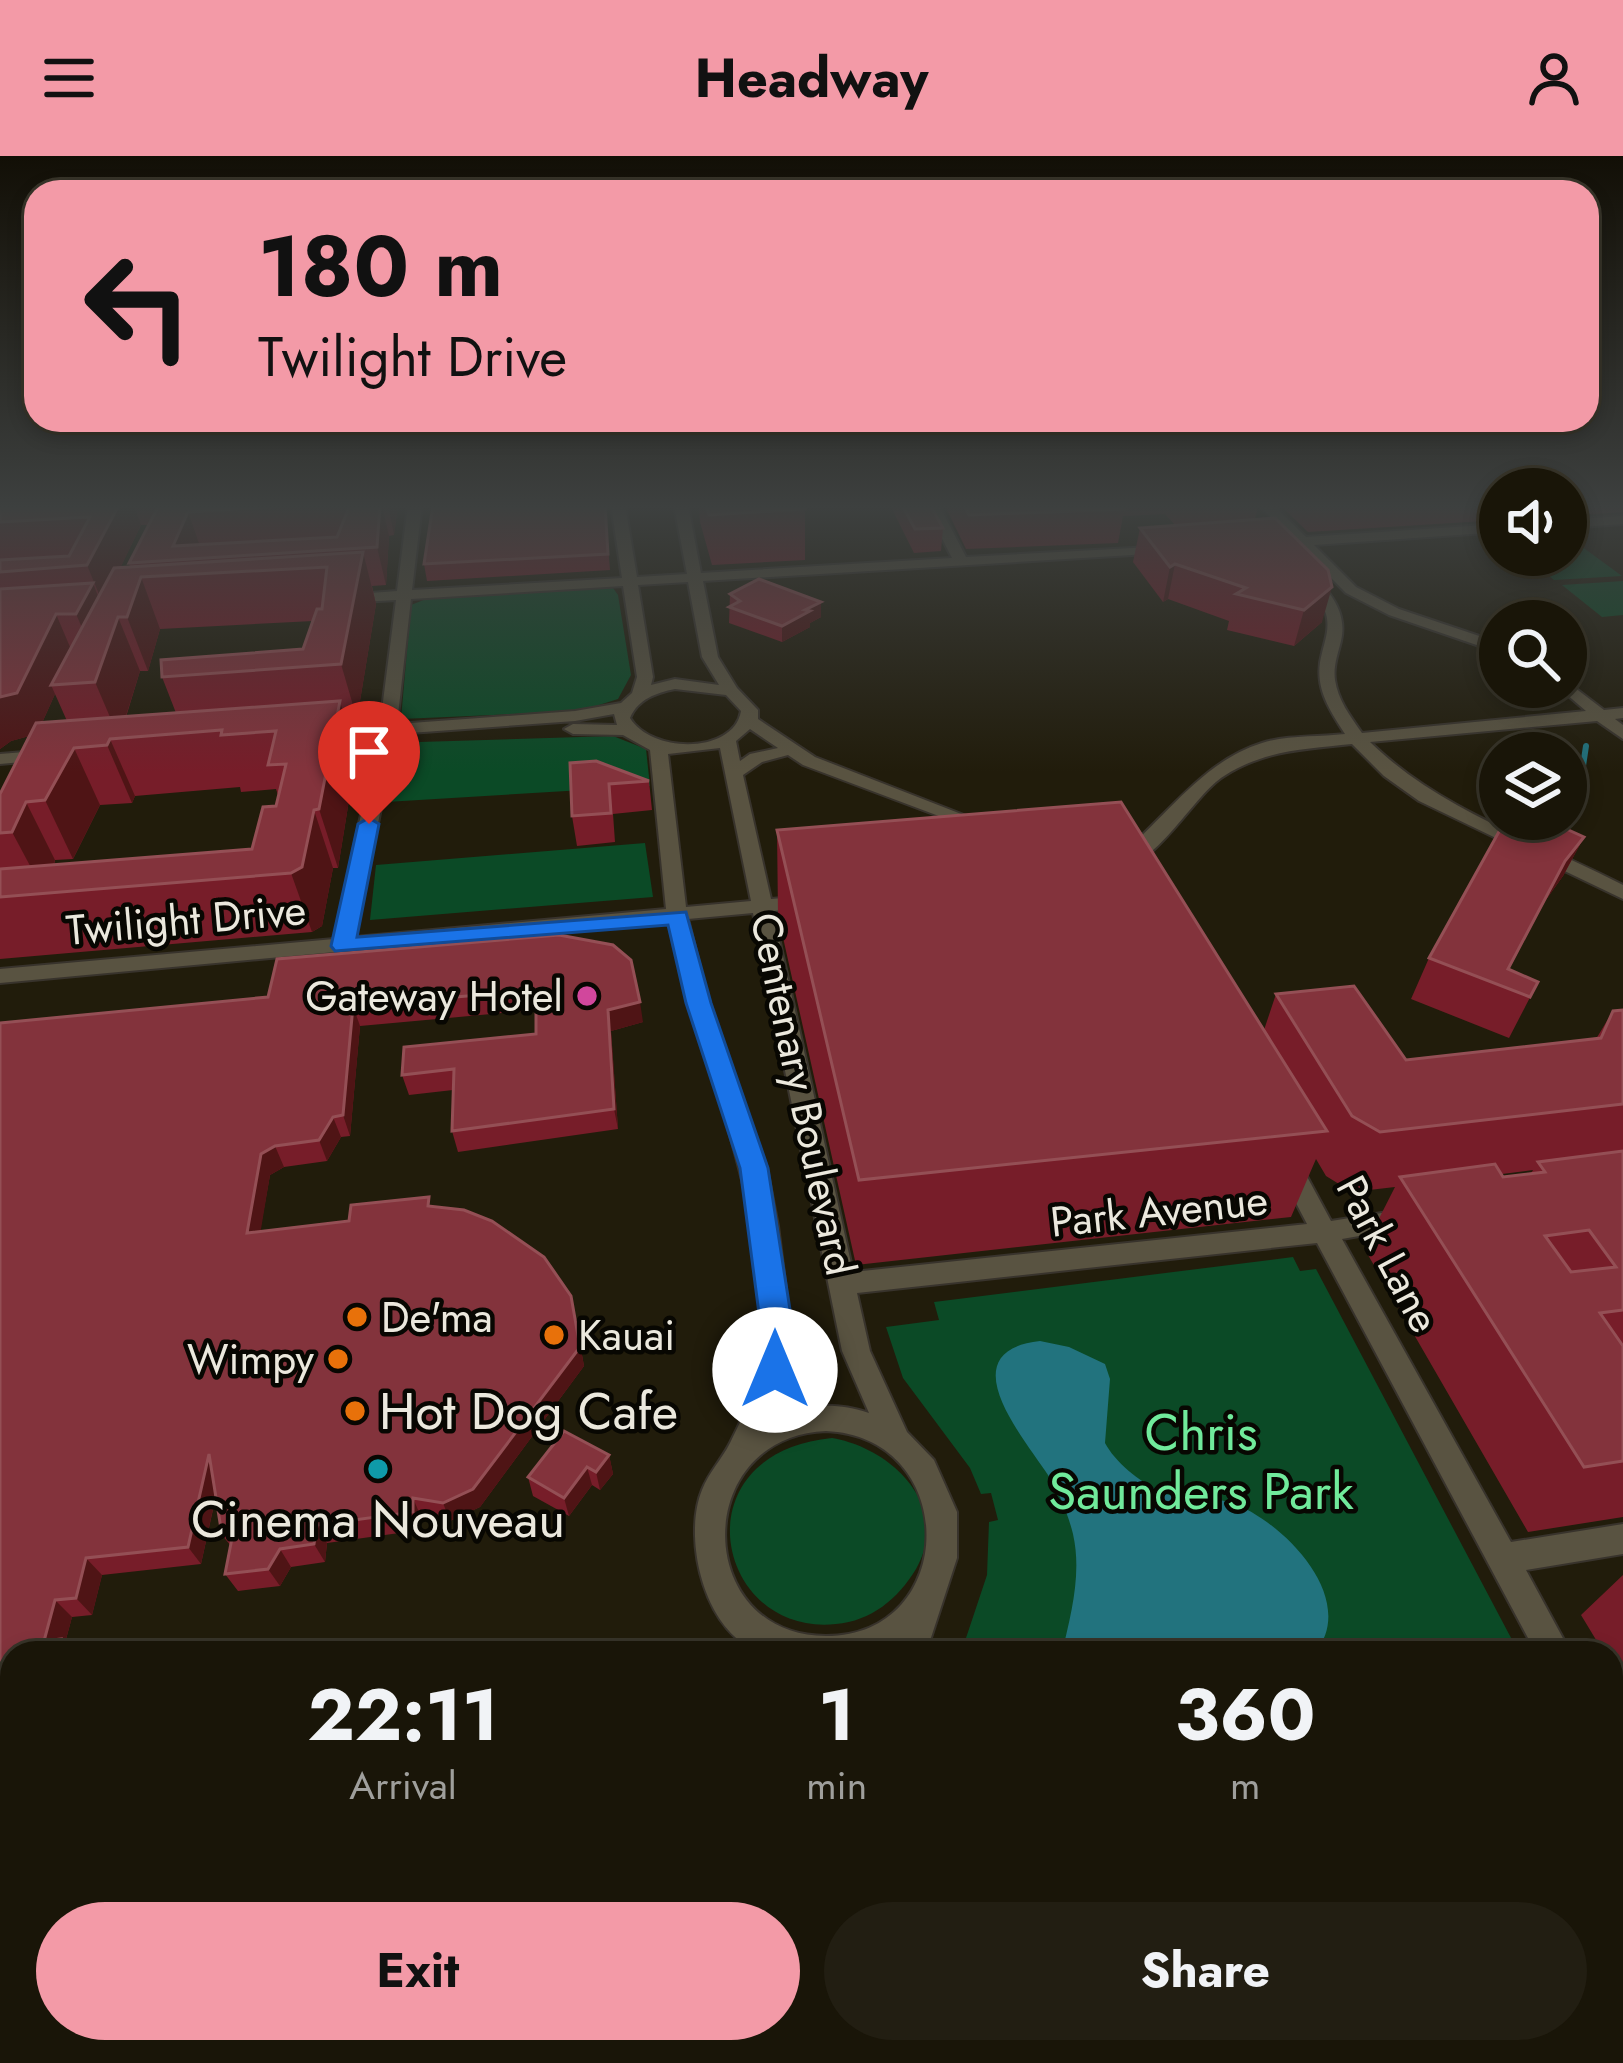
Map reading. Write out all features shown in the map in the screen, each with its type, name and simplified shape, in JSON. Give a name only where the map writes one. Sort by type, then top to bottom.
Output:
[{"type":"street","points":[[315,601],[417,594]]},
{"type":"street","points":[[632,594],[645,677],[640,694]]},
{"type":"street","points":[[386,736],[625,730],[658,747],[695,748],[729,739],[749,722],[750,710],[730,691],[710,657],[699,594]]},
{"type":"street","points":[[1321,594],[1336,610],[1339,622],[1327,656],[1334,704],[1388,768],[1432,800],[1623,893]]},
{"type":"street","points":[[1360,594],[1479,641]]},
{"type":"street","points":[[343,946],[386,736],[404,595]]},
{"type":"street","points":[[625,730],[621,718],[625,707],[640,694],[676,684],[730,691]]},
{"type":"street","points":[[1587,699],[1613,714],[1623,734]]},
{"type":"street","points":[[307,743],[625,707]]},
{"type":"street","points":[[1117,880],[1213,774],[1267,746],[1613,714]]},
{"type":"street","points":[[749,722],[809,761]]},
{"type":"street","points":[[59,761],[62,736]]},
{"type":"street","points":[[729,739],[809,761],[1003,833]]},
{"type":"street","name":"Centenary Boulevard","points":[[729,739],[856,1351],[896,1442]]},
{"type":"street","name":"Centenary Boulevard","points":[[658,747],[677,917],[698,1003],[754,1168],[768,1247],[777,1329],[775,1370],[739,1454]]},
{"type":"street","points":[[736,772],[756,758],[781,754]]},
{"type":"street","points":[[0,759],[59,761]]},
{"type":"street","points":[[0,773],[59,761]]},
{"type":"street","name":"Twilight Drive","points":[[0,976],[832,900]]},
{"type":"street","name":"Park Lane","points":[[1270,1131],[1547,1641]]},
{"type":"street","name":"Park Avenue","points":[[843,1284],[1324,1232],[1439,1214]]},
{"type":"street","points":[[772,1641],[725,1596],[707,1551],[709,1504],[739,1454],[774,1431],[815,1421],[857,1425],[896,1442],[932,1480],[947,1530],[937,1582],[923,1606],[913,1641]]},
{"type":"street","points":[[1502,1559],[1623,1539]]},
{"type":"street","points":[[867,1641],[888,1634],[923,1606]]},
{"type":"green space","points":[[617,594],[631,675],[618,699],[580,711],[401,719],[411,605],[426,599]]},
{"type":"green space","points":[[1573,594],[1623,594],[1623,615],[1602,617],[1587,600]]},
{"type":"green space","points":[[613,736],[646,749],[650,786],[386,802],[386,743]]},
{"type":"green space","points":[[645,843],[653,897],[370,920],[376,865]]},
{"type":"green space","name":"Chris Saunders Park","points":[[1293,1257],[1300,1271],[1316,1269],[1513,1641],[965,1641],[987,1575],[989,1522],[998,1520],[991,1493],[981,1494],[970,1468],[903,1378],[886,1327],[939,1320],[934,1302]]},
{"type":"green space","points":[[832,1438],[854,1444],[894,1467],[921,1502],[926,1523],[925,1545],[909,1580],[872,1613],[836,1624],[795,1620],[763,1603],[741,1575],[730,1542],[733,1507],[750,1475],[783,1451]]},
{"type":"water","points":[[1040,1341],[1069,1347],[1105,1364],[1110,1379],[1105,1443],[1115,1457],[1151,1487],[1185,1498],[1232,1503],[1292,1543],[1321,1586],[1328,1609],[1321,1641],[1065,1641],[1076,1579],[1073,1534],[1056,1489],[1000,1398],[999,1361],[1013,1348]]},
{"type":"building","points":[[0,594],[87,594],[76,614],[56,614],[17,693],[0,697]]},
{"type":"building","points":[[100,594],[135,594],[127,617],[118,617],[95,682],[51,685]]},
{"type":"building","points":[[324,594],[355,594],[341,664],[162,677],[161,660],[303,649],[317,609],[322,609]]},
{"type":"building","points":[[730,594],[799,594],[821,602],[782,626],[729,607],[740,601]]},
{"type":"building","points":[[1236,594],[1323,594],[1304,610]]},
{"type":"building","points":[[340,701],[319,809],[314,810],[302,867],[291,873],[0,897],[0,869],[252,849],[263,807],[276,806],[286,764],[268,765],[276,731],[110,739],[107,745],[74,748],[45,800],[26,802],[12,832],[0,833],[0,794],[36,723]]},
{"type":"building","points":[[596,761],[649,781],[609,784],[611,813],[572,816],[570,763]]},
{"type":"building","points":[[1121,802],[1327,1131],[859,1180],[777,830]]},
{"type":"building","points":[[1494,840],[1582,840],[1565,861],[1508,969],[1538,982],[1530,997],[1429,958]]},
{"type":"building","points":[[559,935],[613,945],[631,960],[640,1002],[608,1010],[614,1109],[452,1131],[454,1069],[402,1075],[404,1047],[536,1034],[536,990],[353,1006],[343,1115],[333,1117],[319,1140],[275,1146],[261,1154],[247,1233],[349,1221],[351,1205],[429,1197],[428,1206],[464,1210],[492,1221],[544,1257],[571,1296],[580,1347],[473,1489],[443,1503],[413,1498],[413,1512],[317,1525],[314,1544],[280,1549],[268,1569],[225,1574],[233,1533],[222,1535],[209,1454],[188,1547],[86,1558],[76,1598],[55,1600],[44,1641],[0,1641],[0,1023],[268,997],[277,959]]},
{"type":"building","points":[[1354,986],[1406,1060],[1601,1038],[1613,1011],[1623,1010],[1623,1104],[1380,1132],[1352,1116],[1276,994]]},
{"type":"building","points":[[1623,1151],[1623,1310],[1600,1313],[1623,1346],[1623,1461],[1584,1467],[1400,1177],[1495,1164],[1503,1177],[1545,1172],[1538,1162]],"holes":[[[1589,1230],[1616,1267],[1571,1272],[1545,1236]]]},
{"type":"building","points":[[564,1431],[609,1455],[596,1472],[587,1467],[564,1498],[528,1477]]},
{"type":"place","name":"Gateway Hotel","points":[[587,996]]},
{"type":"place","name":"De'ma","points":[[357,1317]]},
{"type":"place","name":"Kauai","points":[[554,1335]]},
{"type":"place","name":"Wimpy","points":[[338,1359]]},
{"type":"place","name":"Hot Dog Cafe","points":[[355,1411]]},
{"type":"place","name":"Cinema Nouveau","points":[[378,1469]]},
{"type":"route","points":[[369,824],[343,946],[677,917],[698,1003],[754,1168],[777,1329],[775,1370]]}]
